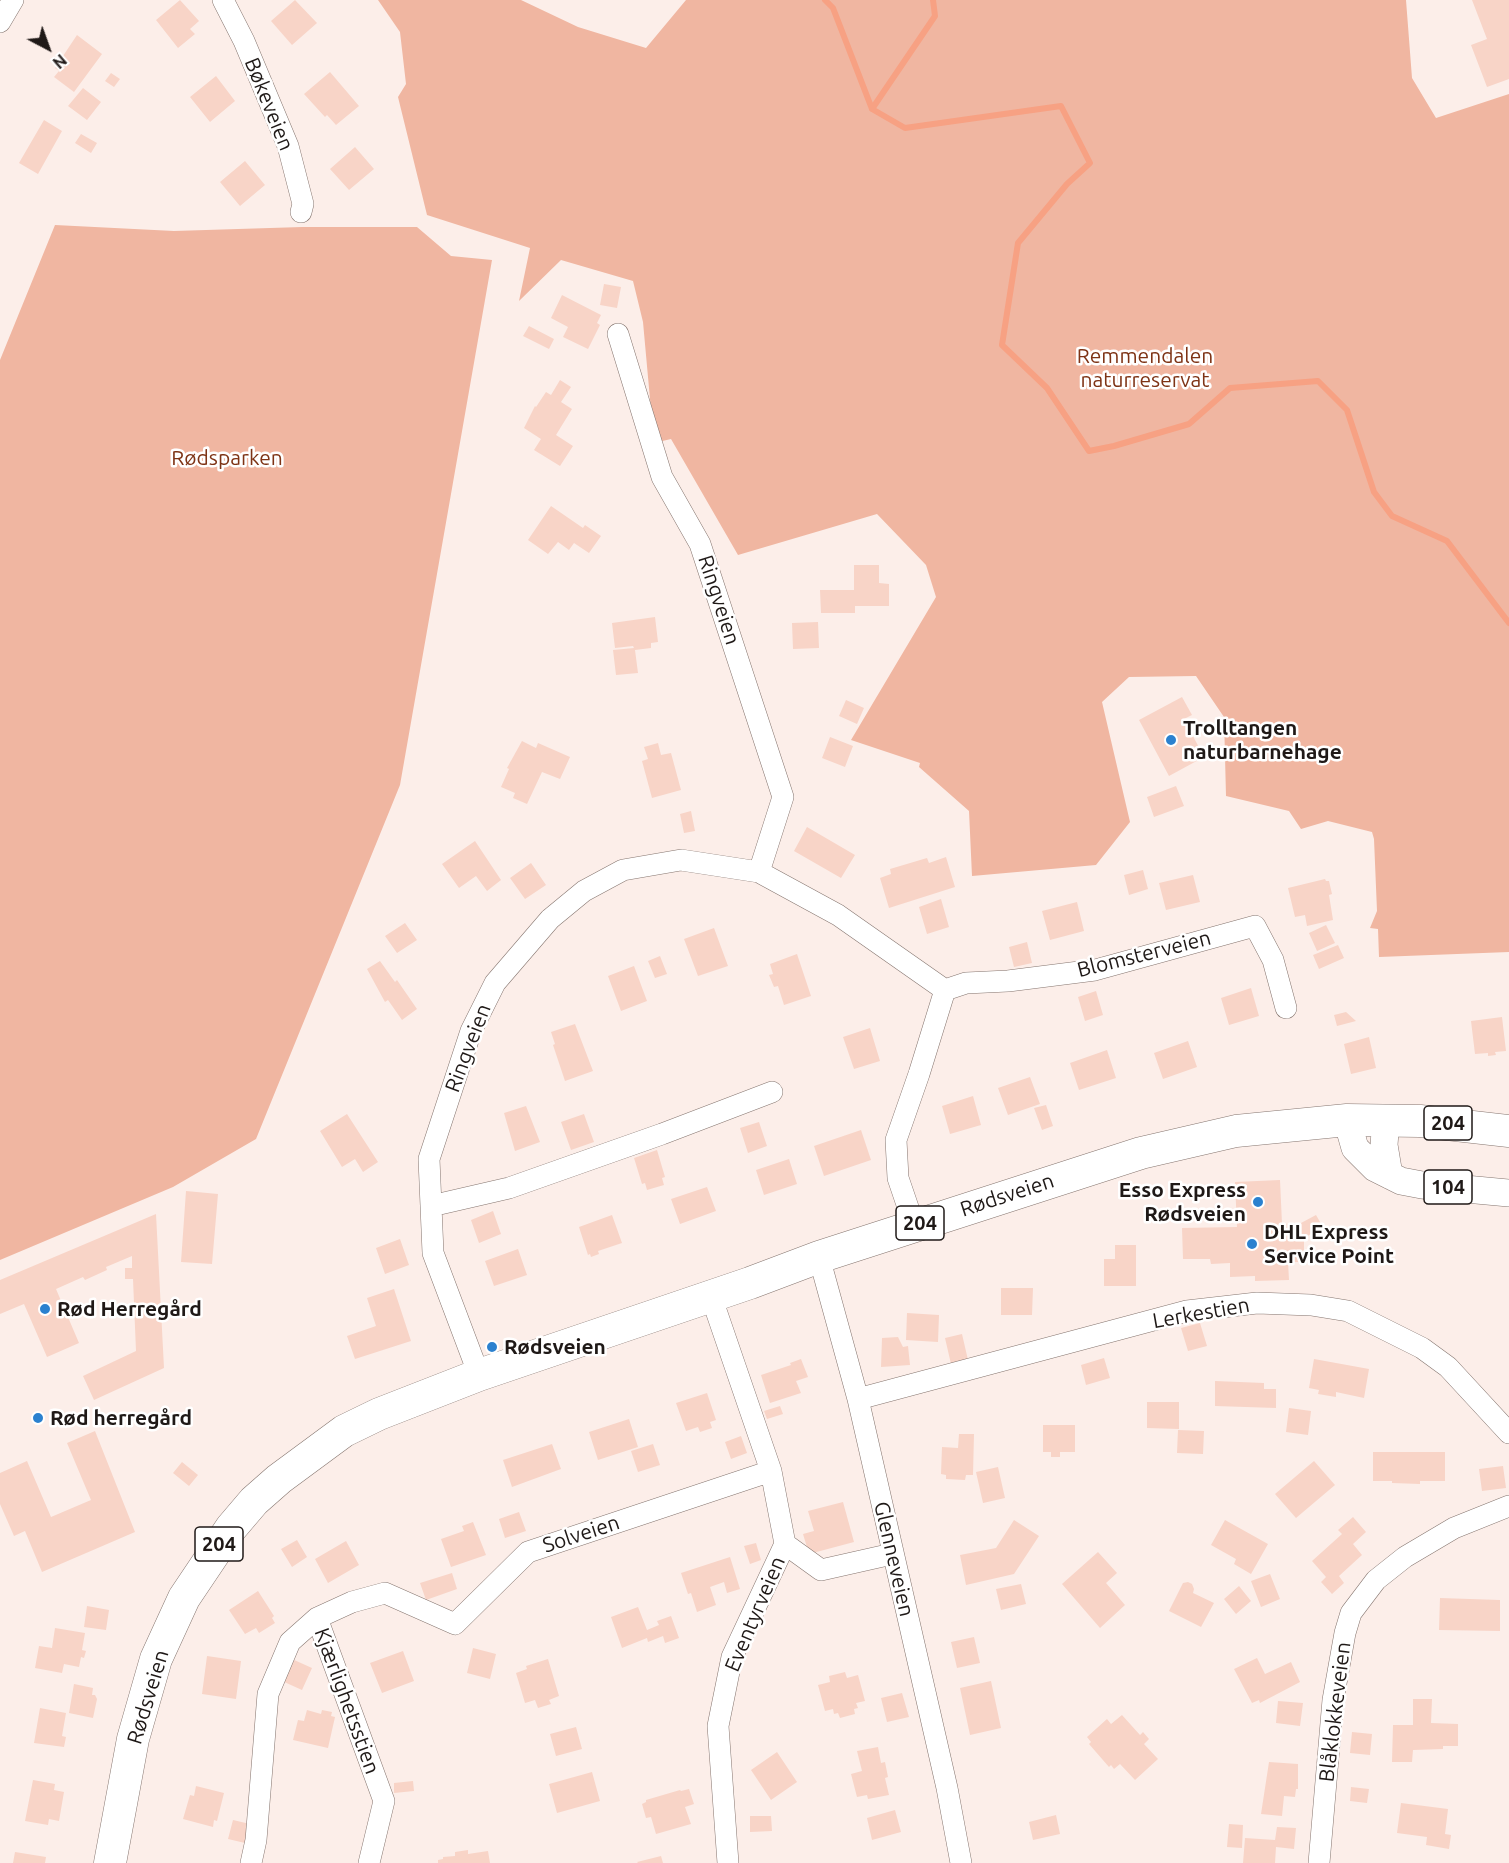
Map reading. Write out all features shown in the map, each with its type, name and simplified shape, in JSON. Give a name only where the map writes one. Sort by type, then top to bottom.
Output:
[{"type":"highway","name":"204","points":[[1347,1120],[1386,1119],[1509,1131]]},
{"type":"highway","name":"Rødsveien","points":[[110,1863],[133,1739],[156,1659],[184,1598],[231,1527],[279,1479],[344,1431],[379,1414],[479,1375],[914,1225],[1141,1153],[1236,1131],[1347,1120]]},
{"type":"main road","points":[[1386,1119],[1384,1145],[1389,1175]]},
{"type":"main road","name":"104","points":[[1347,1120],[1355,1148],[1375,1168],[1401,1181],[1509,1193]]},
{"type":"street","points":[[0,22],[13,0]]},
{"type":"street","name":"Bøkeveien","points":[[224,0],[244,41],[288,147],[303,204],[301,212]]},
{"type":"street","name":"Ringveien","points":[[618,334],[662,477],[700,544],[783,797],[759,872]]},
{"type":"street","name":"Ringveien","points":[[479,1375],[433,1253],[429,1159],[471,1031],[495,983],[550,919],[584,891],[623,870],[681,860],[759,872],[838,915],[945,990]]},
{"type":"street","name":"Blomsterveien","points":[[945,990],[966,983],[1008,981],[1095,970],[1256,926],[1274,960],[1286,1008]]},
{"type":"street","points":[[914,1225],[898,1178],[896,1140],[945,990]]},
{"type":"street","points":[[431,1206],[509,1188],[630,1146],[772,1092]]},
{"type":"street","name":"Glenneveien","points":[[819,1257],[858,1399],[947,1788],[961,1863]]},
{"type":"street","name":"Eventyrveien","points":[[711,1296],[771,1471],[785,1544],[732,1657],[718,1726],[728,1863]]},
{"type":"street","name":"Lerkestien","points":[[858,1399],[1187,1311],[1257,1303],[1311,1305],[1348,1311],[1422,1348],[1448,1367],[1509,1433]]},
{"type":"street","name":"Solveien","points":[[317,1618],[352,1602],[385,1593],[455,1624],[528,1552],[771,1471]]},
{"type":"street","name":"Blåklokkeveien","points":[[1319,1863],[1333,1700],[1351,1613],[1376,1580],[1405,1557],[1454,1528],[1509,1506]]},
{"type":"street","name":"Eventyrveien","points":[[785,1544],[821,1570],[892,1554]]},
{"type":"street","name":"Kjærlighetsstien","points":[[251,1863],[256,1840],[268,1694],[290,1642],[317,1618],[384,1801],[369,1863]]},
{"type":"green space","name":"Remmendalen naturreservat","points":[[378,0],[521,0],[578,27],[646,48],[686,0],[1406,0],[1412,78],[1436,118],[1509,94],[1509,952],[1379,957],[1378,929],[1370,928],[1377,911],[1372,832],[1328,821],[1301,829],[1289,811],[1226,796],[1224,717],[1196,676],[1129,677],[1102,702],[1130,822],[1096,865],[972,876],[969,811],[919,767],[920,763],[851,740],[936,597],[926,565],[877,514],[738,555],[671,439],[654,443],[643,322],[633,281],[561,260],[519,301],[530,248],[427,215],[398,97],[406,84],[400,32]]},
{"type":"green space","name":"Rødsparken","points":[[55,225],[174,231],[302,227],[417,227],[451,256],[492,260],[400,785],[256,1139],[173,1187],[0,1260],[0,360]]},
{"type":"building","points":[[180,0],[199,21],[190,29],[195,34],[178,48],[156,20]]},
{"type":"building","points":[[295,0],[317,23],[292,45],[271,21]]},
{"type":"building","points":[[1472,0],[1509,0],[1509,79],[1487,87],[1471,45],[1487,39]]},
{"type":"building","points":[[77,35],[102,54],[74,92],[54,77],[59,71],[55,68]]},
{"type":"building","points":[[330,72],[359,106],[336,125],[327,115],[325,117],[304,94]]},
{"type":"building","points":[[111,73],[120,79],[114,87],[105,81]]},
{"type":"building","points":[[216,76],[235,101],[210,122],[190,97]]},
{"type":"building","points":[[83,88],[101,102],[87,120],[68,106]]},
{"type":"building","points":[[44,120],[62,131],[38,174],[19,163]]},
{"type":"building","points":[[81,134],[97,143],[91,153],[75,143]]},
{"type":"building","points":[[355,147],[374,169],[349,190],[330,169]]},
{"type":"building","points":[[245,161],[265,185],[240,206],[220,182]]},
{"type":"building","points":[[604,284],[621,287],[617,308],[600,305]]},
{"type":"building","points":[[562,295],[601,315],[597,323],[600,325],[588,349],[563,337],[568,327],[551,318]]},
{"type":"building","points":[[529,326],[554,339],[549,349],[523,336]]},
{"type":"building","points":[[560,380],[571,387],[561,402],[572,409],[556,435],[573,446],[560,466],[534,450],[541,439],[524,428],[535,406],[546,392],[551,395]]},
{"type":"building","points":[[551,506],[583,528],[585,525],[601,536],[589,553],[574,543],[569,550],[558,542],[548,554],[528,540]]},
{"type":"building","points":[[854,565],[879,565],[879,583],[889,584],[889,606],[855,606],[855,613],[821,613],[820,590],[854,590]]},
{"type":"building","points":[[655,617],[658,642],[651,643],[651,648],[635,650],[638,673],[616,675],[613,650],[634,648],[633,646],[615,648],[612,623]]},
{"type":"building","points":[[818,622],[819,648],[793,649],[792,623]]},
{"type":"building","points":[[1182,697],[1192,715],[1184,719],[1204,757],[1169,776],[1139,720]]},
{"type":"building","points":[[846,700],[864,708],[857,724],[839,716]]},
{"type":"building","points":[[830,737],[853,746],[845,767],[822,758]]},
{"type":"building","points":[[522,741],[536,748],[538,743],[570,757],[560,779],[542,772],[527,804],[513,798],[515,793],[501,787],[509,769],[507,768]]},
{"type":"building","points":[[658,743],[661,755],[671,753],[681,790],[652,798],[642,761],[648,759],[644,747]]},
{"type":"building","points":[[1176,786],[1184,806],[1154,817],[1147,797]]},
{"type":"building","points":[[691,811],[695,831],[684,833],[680,814]]},
{"type":"building","points":[[807,827],[855,855],[841,878],[794,851]]},
{"type":"building","points":[[475,841],[501,880],[487,891],[476,876],[459,888],[442,864]]},
{"type":"building","points":[[946,857],[955,887],[889,908],[880,878],[891,874],[890,869],[927,858],[929,863]]},
{"type":"building","points":[[531,863],[546,885],[525,899],[510,878]]},
{"type":"building","points":[[1143,870],[1148,889],[1129,895],[1124,875]]},
{"type":"building","points":[[1193,875],[1200,902],[1166,910],[1159,883]]},
{"type":"building","points":[[1325,879],[1329,881],[1332,894],[1329,895],[1333,920],[1307,926],[1305,915],[1295,917],[1288,888]]},
{"type":"building","points":[[941,899],[949,927],[927,934],[919,907]]},
{"type":"building","points":[[1077,902],[1084,931],[1050,940],[1042,911]]},
{"type":"building","points":[[405,923],[417,940],[397,953],[385,936]]},
{"type":"building","points":[[1326,925],[1335,943],[1317,951],[1309,933]]},
{"type":"building","points":[[714,928],[728,966],[698,976],[684,939]]},
{"type":"building","points":[[1027,942],[1032,963],[1014,967],[1009,947]]},
{"type":"building","points":[[1338,945],[1344,958],[1319,969],[1313,955]]},
{"type":"building","points":[[797,954],[811,996],[784,1005],[778,986],[774,987],[769,975],[773,974],[770,964]]},
{"type":"building","points":[[660,956],[667,974],[655,978],[648,961]]},
{"type":"building","points":[[380,961],[395,982],[397,980],[417,1009],[402,1020],[388,1000],[385,1002],[367,969]]},
{"type":"building","points":[[634,966],[647,1001],[621,1011],[608,976]]},
{"type":"building","points":[[1251,988],[1259,1016],[1229,1025],[1221,998]]},
{"type":"building","points":[[1096,991],[1103,1015],[1085,1021],[1078,997]]},
{"type":"building","points":[[1346,1012],[1356,1021],[1337,1026],[1334,1015]]},
{"type":"building","points":[[1502,1017],[1506,1051],[1495,1052],[1496,1055],[1488,1056],[1488,1053],[1475,1054],[1471,1021]]},
{"type":"building","points":[[575,1024],[593,1071],[565,1081],[551,1032]]},
{"type":"building","points":[[870,1028],[880,1061],[854,1069],[843,1037]]},
{"type":"building","points":[[1369,1037],[1376,1068],[1351,1074],[1344,1044]]},
{"type":"building","points":[[1188,1041],[1197,1067],[1163,1079],[1154,1053]]},
{"type":"building","points":[[1107,1050],[1116,1078],[1079,1090],[1070,1063]]},
{"type":"building","points":[[1030,1077],[1040,1104],[1008,1115],[998,1088]]},
{"type":"building","points":[[973,1096],[981,1125],[950,1134],[942,1106]]},
{"type":"building","points":[[1046,1105],[1053,1126],[1042,1130],[1034,1108]]},
{"type":"building","points":[[526,1106],[540,1142],[515,1151],[504,1113]]},
{"type":"building","points":[[347,1114],[378,1162],[363,1172],[355,1159],[342,1167],[320,1131]]},
{"type":"building","points":[[584,1114],[594,1142],[571,1150],[561,1122]]},
{"type":"building","points":[[759,1122],[767,1146],[748,1153],[740,1128]]},
{"type":"building","points":[[861,1130],[871,1160],[824,1176],[814,1146]]},
{"type":"building","points":[[657,1150],[665,1177],[662,1178],[664,1185],[647,1190],[645,1183],[642,1184],[634,1158]]},
{"type":"building","points":[[789,1159],[797,1184],[764,1195],[756,1170]]},
{"type":"building","points":[[1280,1180],[1282,1224],[1301,1223],[1316,1215],[1323,1227],[1304,1238],[1304,1262],[1288,1262],[1289,1280],[1255,1281],[1255,1276],[1230,1277],[1230,1263],[1211,1264],[1210,1259],[1183,1259],[1182,1228],[1237,1227],[1235,1182]]},
{"type":"building","points":[[707,1187],[716,1211],[680,1224],[671,1199]]},
{"type":"building","points":[[186,1191],[218,1194],[212,1264],[181,1262]]},
{"type":"building","points":[[493,1211],[501,1234],[479,1243],[471,1220]]},
{"type":"building","name":"Rød Herregård","points":[[156,1214],[164,1368],[94,1400],[83,1376],[136,1351],[133,1279],[125,1279],[125,1268],[132,1268],[132,1256],[106,1267],[107,1270],[85,1280],[83,1277],[56,1289],[79,1343],[47,1357],[24,1304],[0,1314],[0,1280]]},
{"type":"building","points":[[612,1215],[622,1243],[598,1251],[599,1254],[591,1257],[590,1254],[588,1255],[579,1227]]},
{"type":"building","points":[[400,1239],[409,1265],[385,1274],[376,1248]]},
{"type":"building","points":[[1115,1245],[1136,1245],[1136,1286],[1104,1286],[1104,1259],[1115,1259]]},
{"type":"building","points":[[518,1249],[527,1275],[494,1286],[485,1261]]},
{"type":"building","points":[[1001,1288],[1033,1288],[1032,1315],[1001,1315]]},
{"type":"building","points":[[394,1289],[411,1341],[355,1359],[347,1336],[376,1326],[367,1298]]},
{"type":"building","points":[[907,1313],[939,1315],[938,1342],[906,1340]]},
{"type":"building","points":[[1200,1323],[1207,1346],[1188,1351],[1181,1328]]},
{"type":"building","points":[[962,1334],[968,1360],[951,1364],[945,1338]]},
{"type":"building","points":[[898,1337],[903,1347],[908,1346],[910,1365],[881,1367],[882,1338]]},
{"type":"building","points":[[1104,1358],[1110,1378],[1086,1385],[1081,1365]]},
{"type":"building","points":[[801,1359],[808,1377],[796,1381],[801,1393],[770,1403],[761,1375],[791,1365],[790,1363]]},
{"type":"building","points":[[1314,1359],[1369,1369],[1364,1398],[1336,1392],[1336,1397],[1318,1394],[1319,1390],[1309,1388]]},
{"type":"building","points":[[1215,1381],[1264,1383],[1264,1389],[1276,1389],[1276,1408],[1215,1406]]},
{"type":"building","points":[[707,1393],[716,1420],[710,1422],[712,1428],[700,1432],[698,1427],[686,1431],[676,1403]]},
{"type":"building","points":[[1147,1402],[1179,1402],[1179,1429],[1147,1428]]},
{"type":"building","points":[[780,1406],[783,1414],[767,1419],[764,1411]]},
{"type":"building","points":[[1289,1408],[1311,1411],[1308,1435],[1286,1432]]},
{"type":"building","points":[[629,1419],[638,1447],[598,1460],[589,1432]]},
{"type":"building","points":[[1043,1425],[1075,1425],[1075,1452],[1060,1452],[1060,1457],[1051,1457],[1051,1452],[1043,1452]]},
{"type":"building","points":[[1178,1430],[1204,1431],[1203,1454],[1177,1453]]},
{"type":"building","points":[[95,1431],[135,1532],[42,1572],[25,1531],[14,1536],[0,1504],[0,1473],[27,1461],[51,1517],[91,1500],[67,1443]]},
{"type":"building","points":[[959,1434],[974,1434],[973,1475],[966,1475],[965,1480],[946,1479],[946,1475],[941,1474],[942,1447],[958,1448]]},
{"type":"building","points":[[741,1436],[747,1453],[731,1459],[725,1442]]},
{"type":"building","points":[[552,1444],[561,1469],[512,1487],[503,1460]]},
{"type":"building","points":[[653,1444],[660,1465],[638,1472],[631,1451]]},
{"type":"building","points":[[1373,1452],[1445,1452],[1445,1481],[1420,1481],[1420,1484],[1373,1481]]},
{"type":"building","points":[[1314,1461],[1335,1485],[1296,1518],[1275,1494]]},
{"type":"building","points":[[182,1462],[198,1475],[189,1486],[173,1473]]},
{"type":"building","points":[[1503,1466],[1506,1488],[1482,1491],[1479,1469]]},
{"type":"building","points":[[998,1467],[1005,1498],[983,1503],[976,1472]]},
{"type":"building","points":[[843,1502],[854,1542],[809,1554],[803,1534],[814,1531],[808,1511]]},
{"type":"building","points":[[519,1512],[526,1531],[505,1538],[499,1519]]},
{"type":"building","points":[[1353,1517],[1366,1532],[1353,1544],[1362,1555],[1339,1576],[1344,1583],[1332,1594],[1321,1582],[1326,1577],[1312,1561],[1342,1534],[1338,1530]]},
{"type":"building","points":[[1014,1520],[1039,1536],[1014,1574],[966,1585],[960,1555],[996,1548]]},
{"type":"building","points":[[1225,1520],[1268,1544],[1251,1574],[1234,1564],[1236,1559],[1211,1545]]},
{"type":"building","points":[[473,1522],[486,1555],[451,1567],[441,1539],[464,1531],[462,1526]]},
{"type":"building","points":[[297,1540],[307,1557],[292,1567],[281,1549]]},
{"type":"building","points":[[346,1541],[359,1565],[328,1583],[315,1559]]},
{"type":"building","points":[[756,1543],[761,1560],[750,1564],[744,1546]]},
{"type":"building","points":[[1098,1552],[1117,1573],[1106,1583],[1125,1605],[1100,1628],[1062,1584]]},
{"type":"building","points":[[730,1557],[740,1589],[727,1593],[724,1582],[710,1587],[716,1605],[697,1612],[681,1573]]},
{"type":"building","points":[[452,1573],[457,1589],[426,1600],[420,1583]]},
{"type":"building","points":[[1270,1574],[1280,1599],[1261,1607],[1251,1581]]},
{"type":"building","points":[[1183,1583],[1192,1584],[1193,1593],[1214,1603],[1201,1627],[1169,1611]]},
{"type":"building","points":[[1021,1584],[1026,1604],[1001,1610],[996,1589]]},
{"type":"building","points":[[1239,1586],[1251,1601],[1236,1614],[1224,1599]]},
{"type":"building","points":[[258,1591],[274,1616],[272,1618],[275,1623],[259,1633],[256,1628],[245,1634],[229,1610]]},
{"type":"building","points":[[1440,1598],[1500,1600],[1500,1631],[1439,1630]]},
{"type":"building","points":[[87,1606],[109,1610],[106,1630],[84,1627]]},
{"type":"building","points":[[638,1607],[647,1630],[659,1625],[657,1621],[671,1616],[679,1638],[665,1643],[663,1636],[648,1642],[647,1638],[622,1648],[611,1617]]},
{"type":"building","points":[[55,1628],[85,1633],[82,1650],[86,1651],[84,1658],[81,1657],[79,1667],[64,1664],[62,1673],[35,1668],[39,1646],[52,1648]]},
{"type":"building","points":[[974,1637],[980,1663],[957,1668],[951,1642]]},
{"type":"building","points":[[473,1648],[496,1654],[490,1679],[467,1673]]},
{"type":"building","points":[[403,1651],[414,1681],[382,1693],[370,1663]]},
{"type":"building","points":[[207,1656],[241,1661],[236,1699],[202,1694]]},
{"type":"building","points":[[1257,1658],[1265,1674],[1291,1662],[1300,1682],[1260,1703],[1259,1700],[1252,1703],[1234,1669]]},
{"type":"building","points":[[292,1659],[312,1668],[302,1690],[282,1681]]},
{"type":"building","points":[[548,1659],[559,1696],[549,1700],[551,1704],[538,1708],[535,1700],[525,1703],[516,1673],[527,1669],[526,1666]]},
{"type":"building","points":[[845,1672],[847,1678],[858,1675],[865,1701],[856,1703],[858,1708],[854,1709],[855,1714],[840,1718],[838,1713],[834,1714],[833,1709],[825,1711],[818,1685],[830,1682],[829,1676]]},
{"type":"building","points":[[991,1681],[1001,1728],[970,1735],[960,1688]]},
{"type":"building","points":[[74,1684],[93,1688],[92,1695],[95,1695],[97,1699],[93,1718],[69,1713]]},
{"type":"building","points":[[902,1693],[909,1717],[887,1722],[881,1698]]},
{"type":"building","points":[[1413,1699],[1432,1699],[1431,1723],[1458,1724],[1458,1746],[1413,1750],[1412,1762],[1392,1762],[1393,1725],[1413,1725]]},
{"type":"building","points":[[1278,1701],[1303,1703],[1300,1726],[1276,1723]]},
{"type":"building","points":[[40,1708],[66,1713],[62,1736],[66,1737],[64,1747],[34,1743]]},
{"type":"building","points":[[307,1710],[321,1714],[322,1710],[332,1712],[331,1716],[335,1717],[328,1748],[293,1740],[298,1720],[304,1721]]},
{"type":"building","points":[[1122,1715],[1140,1735],[1143,1732],[1149,1739],[1144,1744],[1158,1759],[1135,1780],[1120,1764],[1114,1769],[1111,1765],[1109,1767],[1089,1744],[1091,1742],[1087,1737],[1107,1719],[1111,1724]]},
{"type":"building","points":[[576,1727],[582,1749],[556,1756],[550,1734]]},
{"type":"building","points":[[1352,1732],[1372,1734],[1370,1755],[1350,1753]]},
{"type":"building","points":[[878,1747],[881,1763],[885,1762],[888,1777],[885,1778],[889,1795],[868,1799],[867,1795],[857,1797],[851,1774],[862,1771],[857,1751]]},
{"type":"building","points":[[777,1752],[797,1782],[771,1800],[751,1770]]},
{"type":"building","points":[[1269,1762],[1298,1764],[1298,1789],[1296,1789],[1295,1797],[1284,1796],[1282,1816],[1261,1814]]},
{"type":"building","points":[[592,1772],[600,1801],[557,1813],[549,1784]]},
{"type":"building","points":[[33,1780],[55,1784],[54,1790],[64,1792],[59,1821],[49,1819],[48,1825],[25,1821]]},
{"type":"building","points":[[413,1781],[414,1791],[394,1793],[394,1783]]},
{"type":"building","points":[[196,1786],[224,1793],[217,1821],[214,1820],[213,1827],[183,1819],[190,1795],[194,1796]]},
{"type":"building","points":[[1351,1787],[1369,1789],[1367,1803],[1350,1801]]},
{"type":"building","points":[[689,1789],[694,1804],[685,1807],[691,1824],[656,1834],[651,1817],[646,1818],[642,1804],[646,1800]]},
{"type":"building","points":[[1401,1803],[1448,1809],[1445,1834],[1451,1835],[1449,1849],[1426,1845],[1427,1837],[1397,1833]]},
{"type":"building","points":[[895,1810],[901,1832],[872,1840],[867,1818]]},
{"type":"building","points":[[1056,1815],[1060,1834],[1033,1840],[1029,1822]]},
{"type":"building","points":[[750,1816],[771,1816],[772,1831],[750,1832]]},
{"type":"building","points":[[233,1820],[250,1824],[245,1843],[228,1839]]},
{"type":"building","points":[[1229,1824],[1243,1825],[1242,1848],[1227,1847]]},
{"type":"building","points":[[1277,1827],[1296,1828],[1294,1849],[1276,1847],[1275,1863],[1243,1863],[1245,1838],[1275,1840]]},
{"type":"building","points":[[468,1850],[468,1854],[488,1851],[490,1863],[438,1863],[438,1860],[443,1857],[455,1856],[455,1852]]},
{"type":"building","points":[[15,1852],[46,1857],[45,1863],[13,1863]]},
{"type":"building","points":[[661,1856],[663,1863],[637,1862]]},
{"type":"waterway","points":[[825,0],[833,8],[872,109],[905,128],[1061,106],[1090,163],[1067,184],[1018,243],[1002,345],[1047,388],[1089,451],[1189,424],[1230,388],[1318,381],[1347,410],[1374,492],[1392,516],[1447,541],[1509,623]]},
{"type":"waterway","points":[[872,109],[935,16],[933,0]]},
{"type":"place","name":"Trolltangen naturbarnehage","points":[[1171,740]]},
{"type":"place","name":"Esso Express Rødsveien","points":[[1258,1202]]},
{"type":"place","name":"DHL Express Service Point","points":[[1252,1244]]},
{"type":"place","name":"Rød Herregård","points":[[45,1309]]},
{"type":"place","name":"Rødsveien","points":[[492,1347]]},
{"type":"place","name":"Rød herregård","points":[[38,1418]]}]
